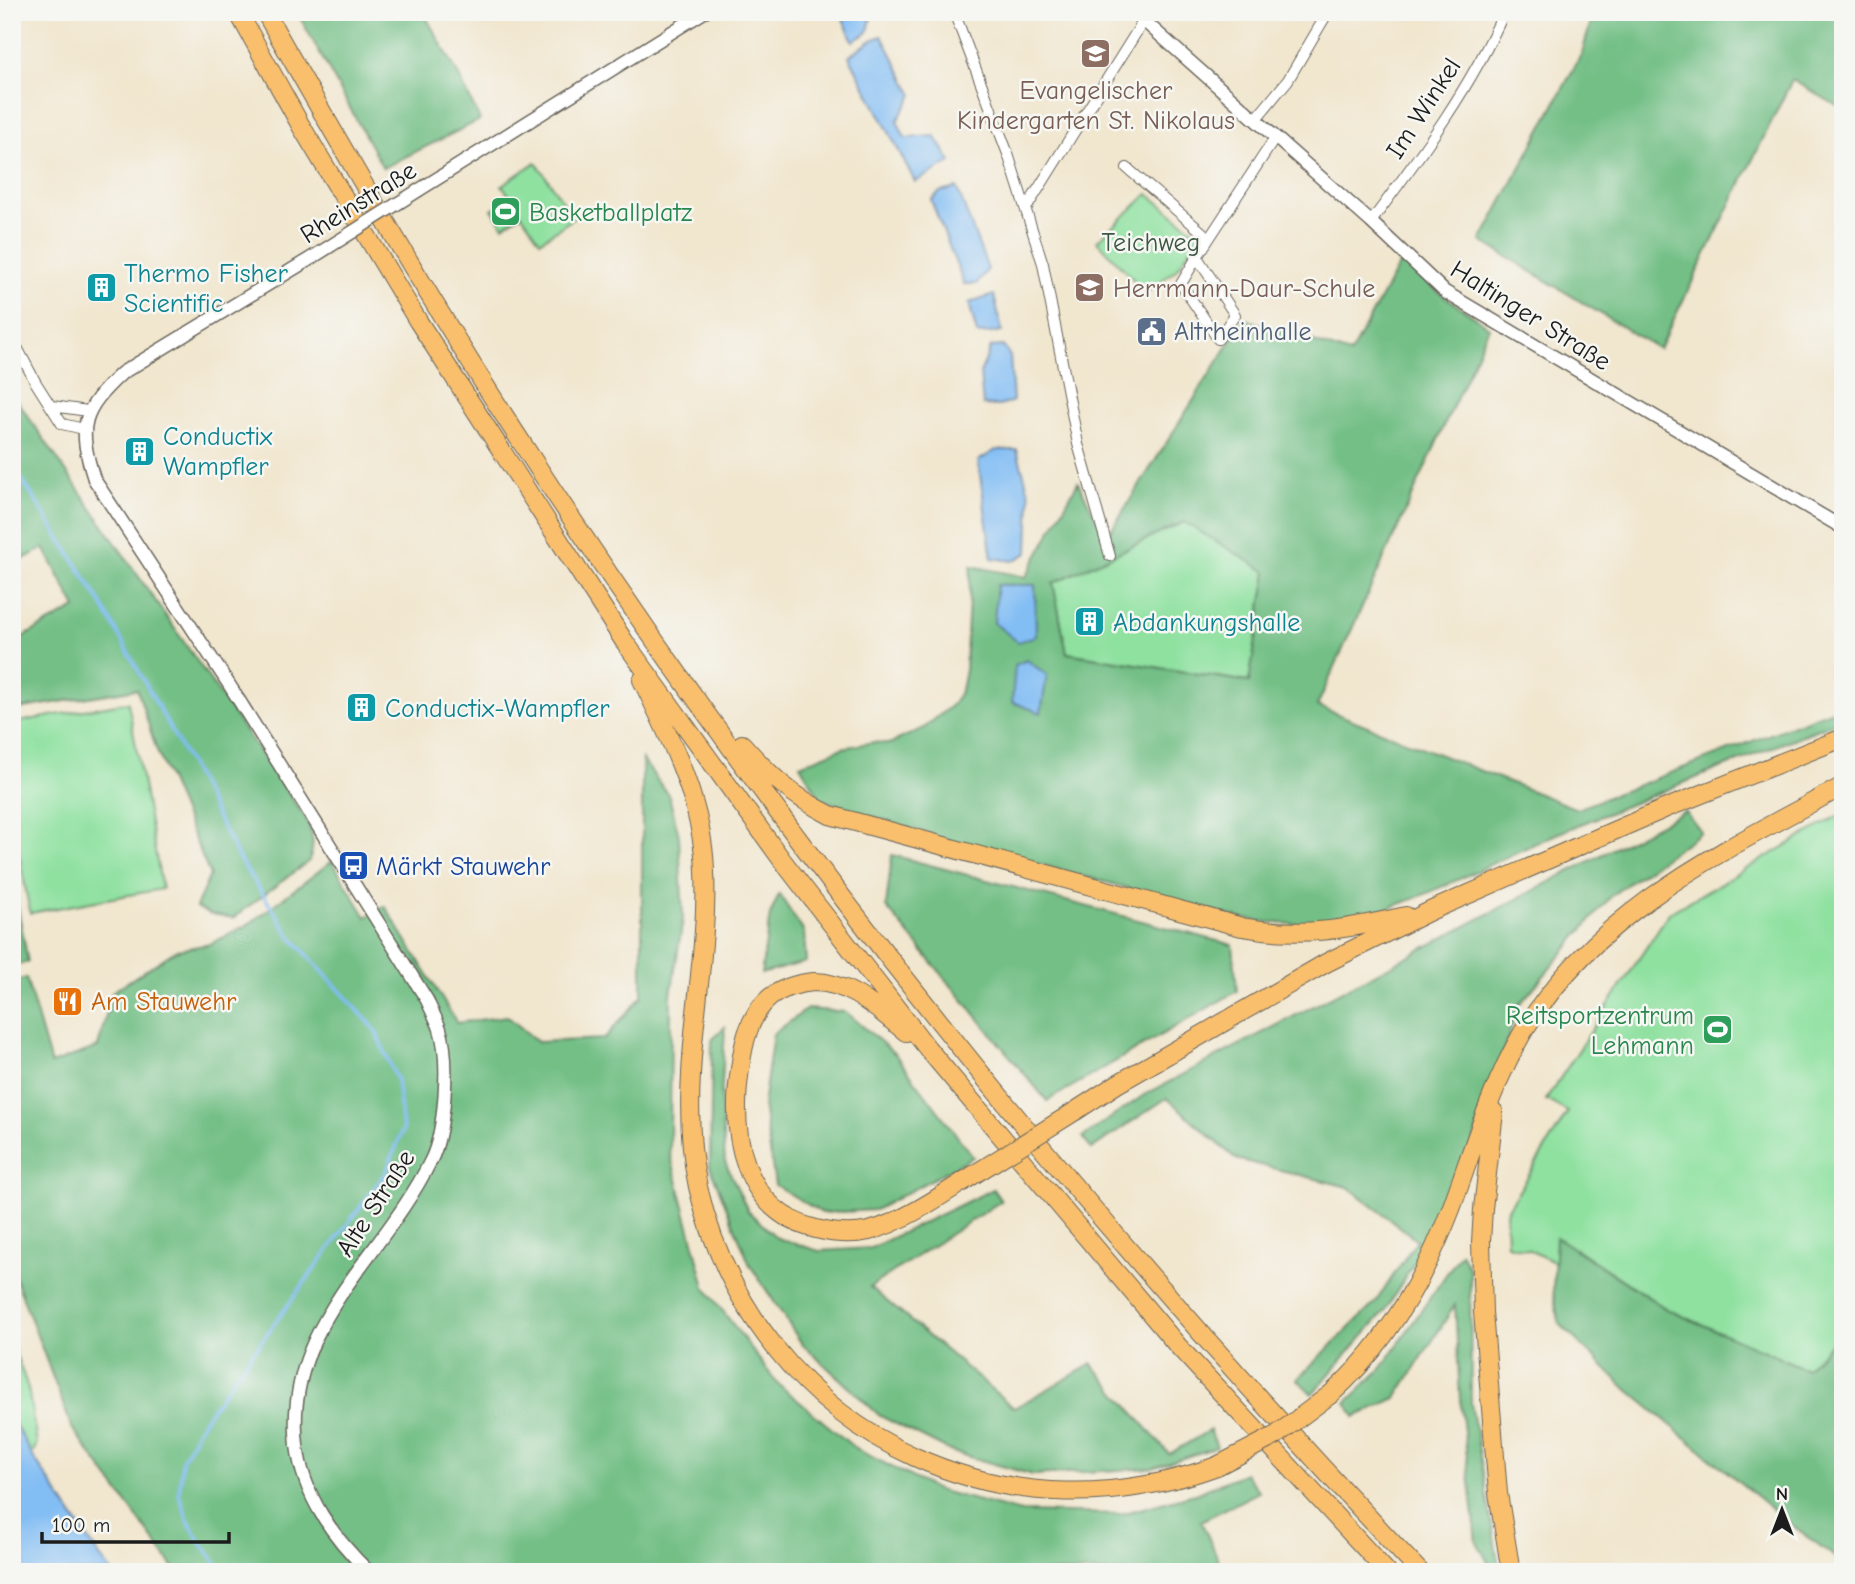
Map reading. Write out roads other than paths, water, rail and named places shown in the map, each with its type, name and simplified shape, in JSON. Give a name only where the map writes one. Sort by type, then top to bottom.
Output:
[{"type":"highway","points":[[238,12],[301,126],[418,321],[624,641],[782,860],[928,1049],[1178,1346],[1387,1572]]},
{"type":"highway","points":[[264,12],[379,211],[531,458],[821,871],[995,1093],[1105,1225],[1306,1452],[1420,1572]]},
{"type":"highway","points":[[624,641],[679,758],[695,813],[705,869],[702,960],[691,1075],[691,1134],[698,1188],[728,1276],[772,1345],[799,1377],[830,1405],[894,1448],[937,1467],[977,1480],[1020,1489],[1061,1493],[1105,1492],[1145,1486],[1217,1466],[1275,1436],[1331,1394],[1370,1355],[1419,1282],[1449,1212],[1498,1081],[1522,1034],[1547,995],[1568,969],[1609,929],[1678,878],[1843,786]]},
{"type":"highway","points":[[702,705],[769,774],[798,798],[830,815],[891,833],[1242,927],[1271,932],[1328,931],[1430,911]]},
{"type":"highway","points":[[928,1049],[860,997],[843,988],[816,982],[789,987],[766,1001],[752,1021],[744,1044],[738,1106],[739,1135],[744,1158],[752,1181],[764,1200],[781,1215],[800,1225],[826,1232],[869,1231],[919,1208],[967,1180],[1077,1110],[1326,963],[1430,911],[1664,809],[1843,738]]},
{"type":"highway","points":[[1498,1081],[1484,1183],[1481,1242],[1483,1312],[1498,1493],[1511,1572]]},
{"type":"street","name":"Rheinstraße","points":[[334,852],[230,686],[94,479],[84,450],[84,429],[89,411],[99,395],[122,373],[313,257],[704,12]]},
{"type":"street","points":[[954,12],[1027,207],[1053,307],[1078,444],[1110,556]]},
{"type":"street","points":[[1255,120],[1288,80],[1328,12]]},
{"type":"street","name":"Im Winkel","points":[[1371,222],[1436,133],[1494,35],[1504,12]]},
{"type":"street","points":[[1027,207],[1139,16]]},
{"type":"street","name":"Haltinger Straße","points":[[1139,16],[1371,222],[1445,292],[1843,528]]},
{"type":"street","points":[[1197,257],[1235,314],[1218,340],[1181,284],[1197,257],[1209,238],[1275,138]]},
{"type":"street","points":[[1127,168],[1209,238]]},
{"type":"street","points":[[12,338],[62,424],[84,429]]},
{"type":"street","points":[[52,406],[89,411]]},
{"type":"street","name":"Alte Straße","points":[[334,852],[427,1000],[441,1031],[444,1063],[441,1130],[432,1158],[388,1230],[313,1340],[303,1365],[296,1396],[294,1423],[298,1451],[314,1502],[346,1550],[369,1572]]},
{"type":"water","points":[[840,12],[868,12],[871,18],[868,32],[853,41]]},
{"type":"water","points":[[882,36],[913,95],[897,121],[905,138],[935,136],[951,162],[915,182],[849,56]]},
{"type":"water","points":[[957,188],[988,269],[977,284],[964,284],[931,200],[940,192]]},
{"type":"water","points":[[994,295],[1002,332],[977,334],[969,303]]},
{"type":"water","points":[[1003,346],[1010,356],[1013,401],[999,406],[983,405],[980,373],[991,347]]},
{"type":"water","points":[[996,450],[1017,450],[1030,496],[1028,553],[1013,561],[992,558],[978,461]]},
{"type":"water","points":[[997,585],[1035,585],[1036,636],[1018,642],[994,623]]},
{"type":"water","points":[[1027,660],[1047,675],[1041,713],[1012,702],[1015,665]]},
{"type":"water","points":[[12,1419],[32,1455],[112,1572],[12,1572]]},
{"type":"waterway","points":[[12,464],[100,601],[239,859],[292,938],[374,1028],[397,1080],[403,1129],[386,1172],[204,1419],[182,1460],[179,1494],[188,1521],[223,1572]]},
{"type":"place","name":"Evangelischer Kindergarten St. Nikolaus","points":[[1096,54]]},
{"type":"place","name":"Basketballplatz","points":[[506,212]]},
{"type":"place","name":"Thermo Fisher Scientific","points":[[101,288]]},
{"type":"place","name":"Herrmann-Daur-Schule","points":[[1090,288]]},
{"type":"place","name":"Altrheinhalle","points":[[1151,331]]},
{"type":"place","name":"Conductix Wampfler","points":[[140,451]]},
{"type":"place","name":"Abdankungshalle","points":[[1090,622]]},
{"type":"place","name":"Conductix-Wampfler","points":[[362,708]]},
{"type":"place","name":"Märkt Stauwehr","points":[[353,866]]},
{"type":"place","name":"Am Stauwehr","points":[[68,1001]]},
{"type":"place","name":"Reitsportzentrum Lehmann","points":[[1717,1030]]},
{"type":"park label","name":"Teichweg","points":[[1151,242]]}]
